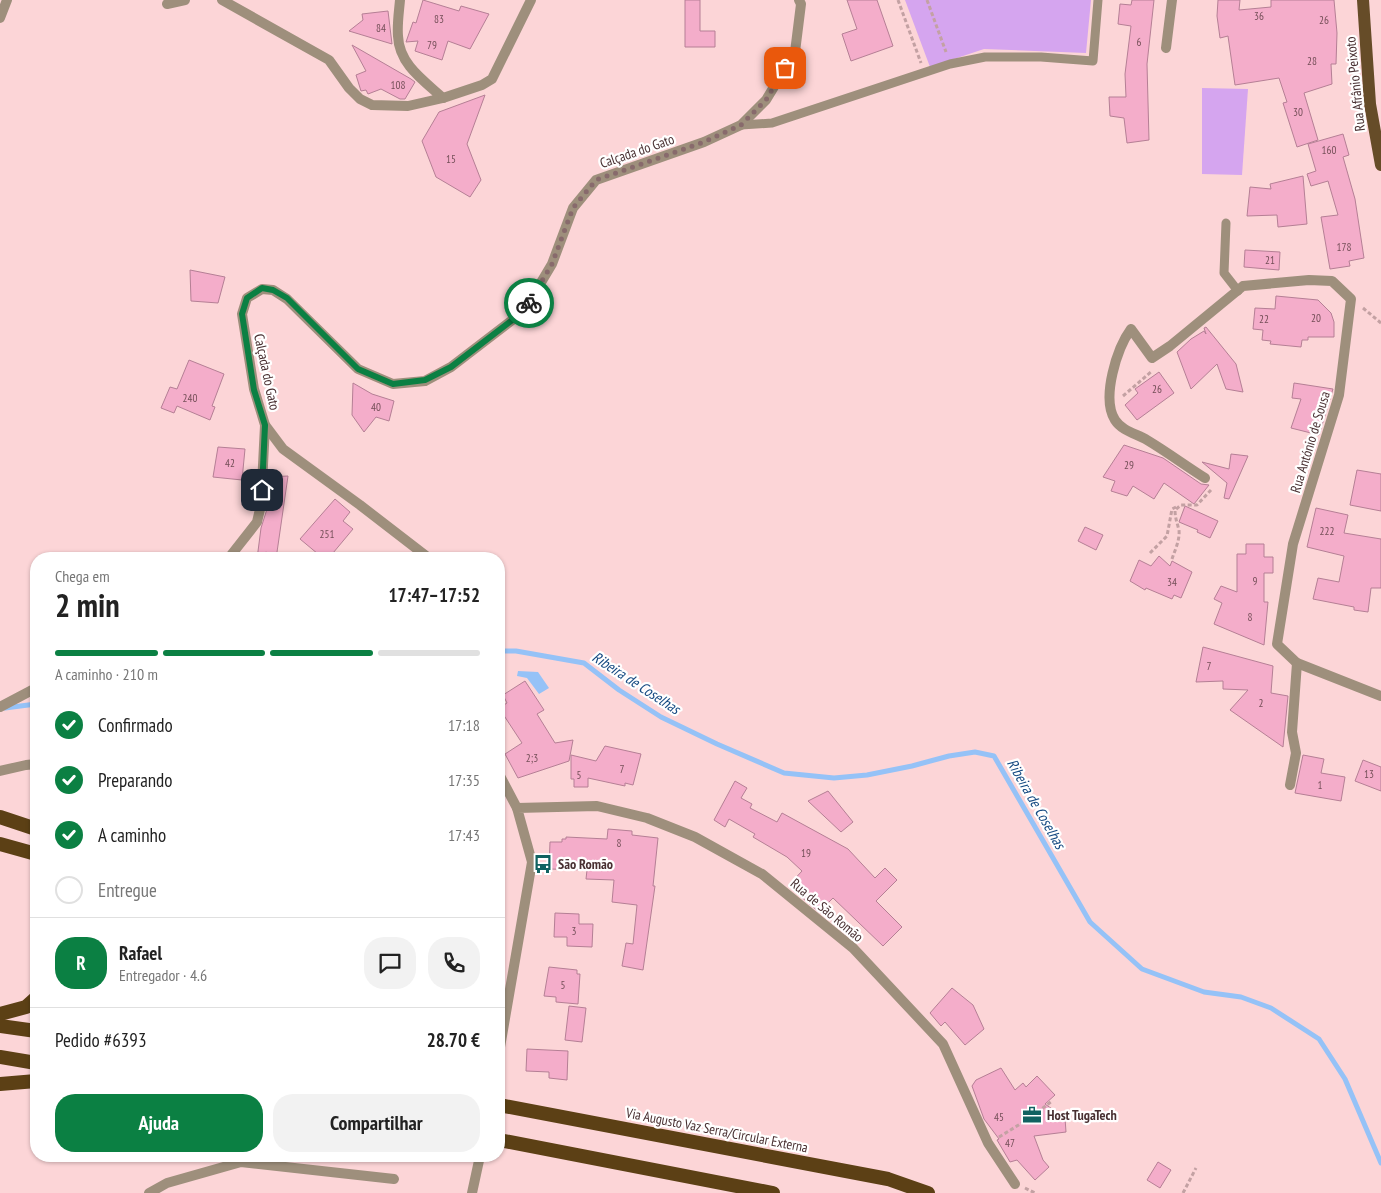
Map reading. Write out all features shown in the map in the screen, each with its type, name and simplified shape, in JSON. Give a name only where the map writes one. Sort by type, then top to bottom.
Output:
[{"type":"highway","points":[[0,817],[30,827]]},
{"type":"highway","points":[[0,844],[30,852]]},
{"type":"highway","points":[[0,1014],[26,1007],[30,1003]]},
{"type":"highway","points":[[0,1026],[30,1030]]},
{"type":"highway","points":[[0,1058],[30,1062]]},
{"type":"highway","points":[[0,1084],[30,1082]]},
{"type":"highway","name":"Via Augusto Vaz Serra/Circular Externa","points":[[505,1106],[888,1179],[928,1193]]},
{"type":"highway","points":[[505,1141],[773,1193]]},
{"type":"main road","name":"Rua Afrânio Peixoto","points":[[1363,0],[1370,104],[1381,165]]},
{"type":"street","points":[[0,18],[7,0]]},
{"type":"street","points":[[167,4],[185,0]]},
{"type":"street","points":[[222,0],[329,60],[349,88],[360,99],[372,105],[408,106],[442,98],[482,85],[492,79],[531,0]]},
{"type":"street","points":[[400,0],[398,36],[401,54],[410,69],[442,98]]},
{"type":"street","name":"Calçada do Gato","points":[[421,552],[283,449],[265,425],[254,390],[242,314],[247,298],[262,288],[273,290],[287,298],[358,369],[393,384],[425,380],[451,367],[524,311],[552,264],[573,208],[596,180],[704,142],[741,125],[766,100],[795,52],[799,0]]},
{"type":"street","points":[[1166,48],[1172,0]]},
{"type":"street","points":[[1205,478],[1146,440],[1129,432],[1115,420],[1111,407],[1110,381],[1124,339],[1131,329],[1152,358],[1170,346],[1243,286],[1309,280],[1332,281],[1351,299]]},
{"type":"street","name":"Rua António de Sousa","points":[[1351,299],[1340,395],[1293,544],[1277,644],[1297,663],[1381,696]]},
{"type":"street","points":[[233,552],[257,522],[261,505],[265,425]]},
{"type":"street","points":[[1290,784],[1296,753],[1292,732],[1297,663]]},
{"type":"street","points":[[0,707],[30,691]]},
{"type":"street","points":[[0,772],[30,765]]},
{"type":"street","points":[[505,785],[517,808],[532,862],[505,1018]]},
{"type":"street","name":"Rua de São Romão","points":[[517,808],[597,806],[647,818],[695,837],[762,874],[853,948],[943,1044],[988,1143],[1015,1184]]},
{"type":"street","points":[[149,1193],[167,1183],[240,1162],[394,1179]]},
{"type":"street","points":[[472,1193],[479,1162]]},
{"type":"lane","points":[[741,125],[772,123],[950,64],[985,57],[1040,57],[1093,61],[1098,0]]},
{"type":"lane","points":[[1226,223],[1224,273],[1238,290]]},
{"type":"path","points":[[898,0],[924,73]]},
{"type":"path","points":[[927,0],[950,64]]},
{"type":"path","points":[[1351,299],[1381,322],[1381,324]]},
{"type":"path","points":[[1120,399],[1149,374]]},
{"type":"path","points":[[1150,554],[1167,536],[1172,509],[1182,505],[1197,505],[1211,489],[1205,478]]},
{"type":"path","points":[[1172,559],[1179,540],[1179,531],[1175,518],[1176,507]]},
{"type":"path","points":[[988,1143],[1030,1118],[1052,1101]]},
{"type":"path","points":[[1183,1193],[1196,1168]]},
{"type":"shaded area","points":[[905,0],[1091,0],[1086,53],[984,49],[930,67]]},
{"type":"shaded area","points":[[1202,88],[1248,89],[1242,175],[1202,174]]},
{"type":"water","points":[[518,671],[538,672],[549,688],[539,694],[527,678],[517,676]]},
{"type":"building","points":[[423,0],[459,11],[461,6],[489,14],[470,49],[448,41],[442,60],[415,51],[418,41],[406,42],[413,22],[416,23]]},
{"type":"building","points":[[685,0],[700,0],[700,31],[715,31],[715,47],[685,47]]},
{"type":"building","points":[[847,0],[877,0],[893,46],[851,61],[842,34],[857,29]]},
{"type":"building","points":[[1132,0],[1154,0],[1147,64],[1149,140],[1127,143],[1124,118],[1110,116],[1109,97],[1126,97],[1125,74],[1131,26],[1118,24],[1120,4],[1131,5]]},
{"type":"building","points":[[1218,0],[1240,0],[1239,10],[1271,7],[1271,0],[1334,0],[1337,33],[1336,64],[1331,64],[1332,84],[1304,93],[1318,140],[1297,147],[1283,103],[1287,102],[1279,78],[1235,85],[1228,36],[1220,38],[1217,16]]},
{"type":"building","points":[[388,11],[392,44],[349,31],[363,20],[362,14]]},
{"type":"building","points":[[352,45],[415,82],[405,99],[400,99],[381,89],[368,94],[366,90],[361,91],[356,75],[366,71]]},
{"type":"building","points":[[485,95],[467,144],[481,180],[470,197],[436,177],[422,141],[439,112]]},
{"type":"building","points":[[1343,134],[1349,155],[1343,157],[1355,199],[1364,258],[1349,261],[1350,266],[1330,269],[1321,217],[1338,215],[1328,181],[1311,186],[1307,174],[1316,171],[1308,144]]},
{"type":"building","points":[[1303,176],[1307,224],[1278,227],[1277,215],[1247,216],[1250,187],[1271,189],[1270,184]]},
{"type":"building","points":[[1245,250],[1280,252],[1279,270],[1244,267]]},
{"type":"building","points":[[190,270],[225,277],[218,303],[191,301]]},
{"type":"building","points":[[1276,296],[1318,300],[1331,313],[1334,322],[1334,337],[1308,337],[1308,340],[1302,340],[1301,347],[1270,344],[1271,341],[1262,340],[1263,330],[1253,329],[1255,308],[1275,309]]},
{"type":"building","points":[[1206,327],[1236,364],[1243,392],[1226,389],[1217,364],[1191,389],[1177,352],[1191,339],[1204,331],[1206,334],[1204,328]]},
{"type":"building","points":[[189,360],[224,374],[212,406],[215,407],[210,420],[177,406],[174,413],[161,408],[170,387],[177,389]]},
{"type":"building","points":[[1159,372],[1174,393],[1137,420],[1125,405],[1138,393],[1135,389]]},
{"type":"building","points":[[353,383],[372,394],[394,401],[389,421],[376,417],[364,432],[352,415]]},
{"type":"building","points":[[1294,383],[1333,389],[1319,435],[1291,428],[1301,399],[1292,398]]},
{"type":"building","points":[[1124,445],[1163,458],[1201,484],[1209,485],[1194,504],[1164,483],[1154,499],[1133,486],[1127,496],[1111,491],[1115,481],[1103,477]]},
{"type":"building","points":[[218,447],[245,449],[242,480],[213,477]]},
{"type":"building","points":[[1231,454],[1248,456],[1229,499],[1224,498],[1227,483],[1202,462],[1229,469]]},
{"type":"building","points":[[1357,470],[1381,474],[1381,511],[1350,505]]},
{"type":"building","points":[[288,476],[277,552],[258,552],[261,528],[268,506],[269,477]]},
{"type":"building","points":[[335,499],[350,512],[343,521],[353,529],[334,552],[316,552],[300,539]]},
{"type":"building","points":[[1185,506],[1218,521],[1210,538],[1197,532],[1198,530],[1179,522]]},
{"type":"building","points":[[1316,508],[1348,515],[1344,533],[1381,539],[1381,588],[1371,588],[1368,612],[1354,610],[1354,607],[1313,599],[1318,578],[1339,582],[1344,556],[1307,547]]},
{"type":"building","points":[[1085,527],[1103,535],[1096,550],[1078,541]]},
{"type":"building","points":[[1246,544],[1264,544],[1264,557],[1273,557],[1273,573],[1264,573],[1264,602],[1268,602],[1264,645],[1214,624],[1222,603],[1214,599],[1221,586],[1237,592],[1237,554],[1246,554]]},
{"type":"building","points":[[1159,556],[1170,566],[1172,561],[1192,572],[1181,598],[1174,595],[1172,599],[1146,588],[1145,590],[1130,581],[1139,560],[1151,566]]},
{"type":"building","points":[[1203,647],[1273,666],[1271,693],[1288,696],[1283,747],[1230,710],[1248,690],[1223,689],[1223,681],[1196,682]]},
{"type":"building","points":[[525,681],[544,710],[537,714],[555,743],[573,740],[569,761],[518,778],[505,754],[522,743],[505,717],[505,704],[507,703],[505,694]]},
{"type":"building","points":[[605,746],[641,754],[633,785],[625,783],[625,786],[588,778],[588,787],[574,787],[574,779],[571,779],[571,755],[596,761]]},
{"type":"building","points":[[1303,755],[1324,759],[1321,773],[1345,777],[1341,801],[1295,793]]},
{"type":"building","points":[[1363,760],[1381,767],[1381,791],[1355,781]]},
{"type":"building","points":[[735,781],[747,788],[741,798],[752,804],[750,808],[777,822],[782,813],[848,849],[875,878],[885,868],[897,880],[876,901],[902,927],[883,946],[833,898],[819,912],[799,895],[790,884],[802,871],[787,857],[753,837],[755,834],[729,819],[725,827],[714,820]]},
{"type":"building","points":[[828,791],[853,822],[841,832],[808,801]]},
{"type":"building","points":[[608,829],[632,831],[632,835],[658,838],[653,886],[655,886],[643,970],[622,966],[626,943],[633,944],[637,905],[612,902],[614,880],[586,879],[587,870],[549,869],[550,842],[562,842],[562,839],[566,839],[566,837],[607,839]]},
{"type":"building","points":[[555,913],[579,914],[579,924],[593,924],[592,947],[567,946],[567,937],[554,937]]},
{"type":"building","points":[[549,967],[577,970],[577,974],[580,974],[578,1004],[556,1002],[556,997],[544,996]]},
{"type":"building","points":[[952,988],[973,1005],[984,1029],[965,1045],[945,1022],[941,1026],[930,1013]]},
{"type":"building","points":[[569,1006],[586,1008],[582,1042],[565,1040]]},
{"type":"building","points":[[527,1049],[568,1051],[567,1080],[549,1078],[549,1072],[526,1071]]},
{"type":"building","points":[[1001,1068],[1015,1090],[1023,1083],[1026,1087],[1037,1076],[1055,1095],[1045,1104],[1065,1118],[1066,1132],[1034,1136],[1043,1160],[1049,1167],[1035,1180],[1017,1160],[1010,1162],[997,1140],[999,1139],[984,1119],[972,1086],[976,1080]]},
{"type":"building","points":[[1158,1162],[1171,1170],[1160,1188],[1147,1180]]},
{"type":"waterway","name":"Ribeira de Coselhas","points":[[505,651],[516,651],[584,663],[619,690],[661,717],[784,773],[834,778],[867,775],[949,756],[975,752],[994,756],[1090,922],[1142,969],[1204,992],[1241,997],[1271,1008],[1319,1039],[1345,1079],[1381,1163]]},
{"type":"waterway","name":"Ribeira de Coselhas","points":[[5,708],[30,705]]},
{"type":"way so far","points":[[529,303],[552,264],[573,208],[596,180],[704,142],[741,125],[766,100],[785,68]]},
{"type":"place","name":"São Romão","points":[[543,864]]},
{"type":"place","name":"Host TugaTech","points":[[1032,1115]]},
{"type":"route","points":[[262,490],[265,425],[254,390],[242,314],[247,298],[262,288],[273,290],[287,298],[358,369],[393,384],[425,380],[451,367],[524,311],[529,303]]}]
